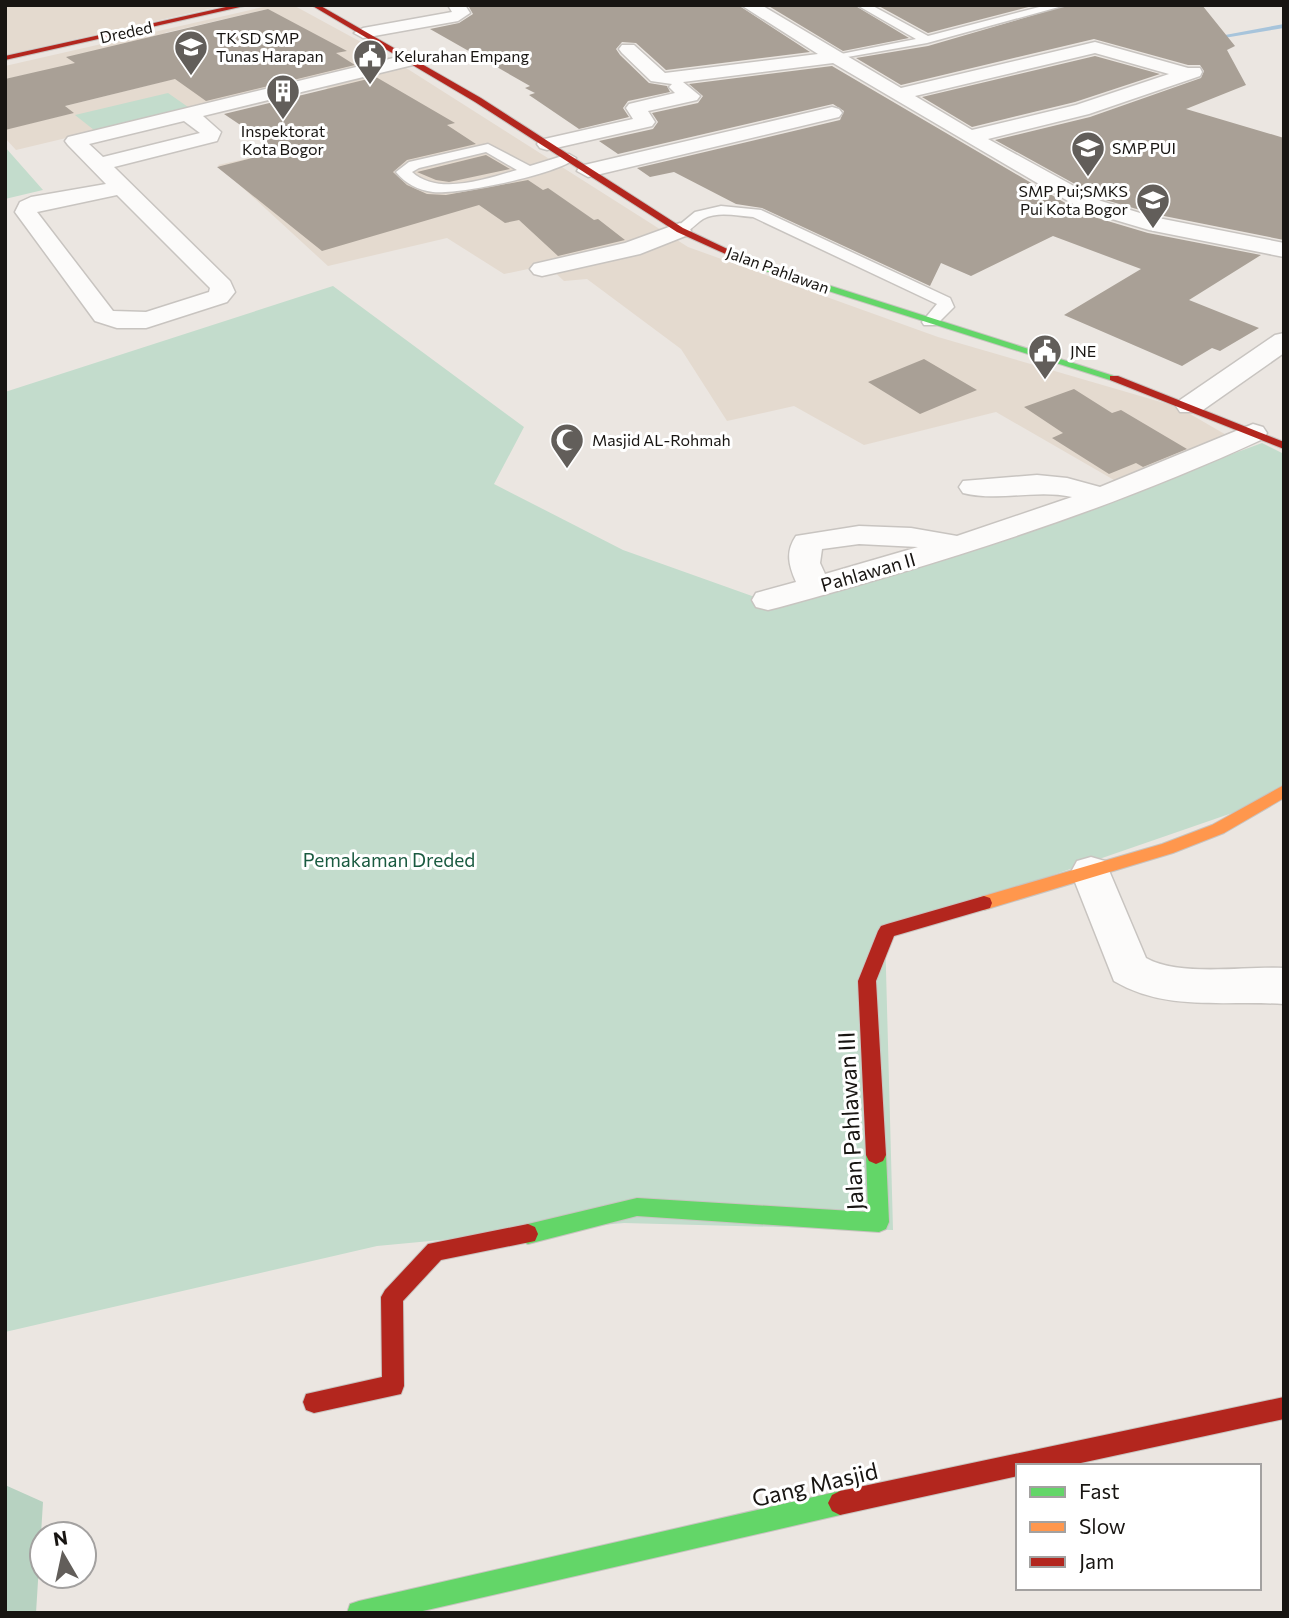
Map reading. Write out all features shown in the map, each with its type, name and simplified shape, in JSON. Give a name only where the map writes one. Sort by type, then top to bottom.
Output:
[{"type":"main road","name":"Dreded","points":[[5,58],[246,5]]},
{"type":"main road","name":"Jalan Pahlawan","points":[[314,5],[547,144],[680,230],[765,268],[1119,380],[1190,406],[1284,446]]},
{"type":"main road","name":"Jalan Pahlawan III","points":[[314,1402],[393,1386],[392,1297],[435,1251],[547,1230],[637,1207],[879,1222],[867,981],[887,931],[1167,849],[1218,829],[1284,791]]},
{"type":"main road","name":"Gang Masjid","points":[[1020,1464],[1284,1408]]},
{"type":"main road","name":"Gang Masjid","points":[[359,1613],[1016,1465]]},
{"type":"street","points":[[363,33],[458,16],[461,13],[456,5]]},
{"type":"street","points":[[749,5],[840,57],[969,137],[1093,206],[1149,223],[1284,250]]},
{"type":"street","points":[[901,94],[1095,47],[1191,73],[1034,125],[969,137]]},
{"type":"street","points":[[628,49],[658,77],[670,79],[840,57]]},
{"type":"street","points":[[121,188],[39,202],[26,210],[104,316],[119,322],[134,322],[184,308],[223,293],[221,286],[75,141],[410,60]]},
{"type":"street","points":[[547,144],[645,122],[636,108],[690,96],[670,79]]},
{"type":"street","points":[[98,165],[210,137],[211,132],[187,113]]},
{"type":"street","points":[[588,171],[832,113]]},
{"type":"street","points":[[542,269],[632,249],[680,230]]},
{"type":"street","points":[[1190,406],[1284,341]]},
{"type":"street","name":"Pahlawan II","points":[[768,600],[968,543],[1214,452],[1254,433]]},
{"type":"street","points":[[974,487],[1039,483],[1076,487],[1097,496]]},
{"type":"street","points":[[814,587],[804,563],[807,543],[820,539],[855,534],[968,543]]},
{"type":"street","points":[[1091,872],[1129,969],[1139,977],[1205,986],[1284,986]]},
{"type":"lane","points":[[866,7],[885,5]]},
{"type":"lane","points":[[840,57],[928,40],[1061,5]]},
{"type":"lane","points":[[866,7],[928,40]]},
{"type":"lane","points":[[527,170],[488,148],[414,165],[403,172],[408,179],[429,188],[451,189],[527,170],[569,158]]},
{"type":"lane","points":[[680,230],[700,215],[721,210],[756,213],[944,301],[946,307],[930,322]]},
{"type":"shaded area","points":[[5,5],[226,5],[5,55]]},
{"type":"shaded area","points":[[272,5],[293,5],[394,60],[16,150],[5,138],[5,119],[15,127],[73,113],[65,106],[190,75],[268,9],[164,33],[180,43],[5,79],[5,66]]},
{"type":"shaded area","points":[[403,66],[688,247],[938,337],[1178,407],[1228,436],[1114,480],[996,412],[864,445],[794,406],[727,421],[681,349],[587,279],[564,281],[547,265],[504,274],[447,238],[328,266],[218,165],[322,142],[365,115],[322,85]]},
{"type":"green space","points":[[168,93],[188,107],[94,130],[75,115]]},
{"type":"green space","points":[[5,147],[43,190],[5,199]]},
{"type":"green space","name":"Pemakaman Dreded","points":[[333,286],[524,427],[494,484],[623,550],[752,596],[988,544],[1262,443],[1284,454],[1284,795],[885,933],[893,1230],[624,1223],[377,1246],[5,1332],[5,392]]},
{"type":"green space","points":[[5,1485],[43,1502],[42,1520],[28,1520],[28,1590],[37,1590],[36,1613],[5,1613]]},
{"type":"building","points":[[738,5],[810,52],[666,70],[636,43],[622,42],[616,49],[620,55],[649,83],[667,86],[670,92],[628,101],[623,108],[629,117],[579,129],[529,95],[535,93],[525,88],[530,86],[430,29],[459,23],[473,14],[469,7]]},
{"type":"building","points":[[767,5],[854,5],[909,38],[843,51]]},
{"type":"building","points":[[877,5],[1036,5],[928,33]]},
{"type":"building","points":[[1068,5],[1202,5],[1235,46],[1227,50],[1246,85],[1186,109],[1284,138],[1284,240],[1154,214],[1102,199],[995,140],[1090,117],[1201,78],[1204,71],[1200,65],[1188,65],[1094,39],[901,85],[856,58],[928,46]]},
{"type":"building","points":[[268,9],[347,51],[336,53],[355,65],[206,101],[175,79],[65,106],[74,113],[5,130],[5,79],[75,63],[66,57]]},
{"type":"building","points":[[1095,56],[1160,74],[1075,102],[972,127],[922,97]]},
{"type":"building","points":[[832,66],[1084,214],[1148,233],[1261,255],[1189,300],[1259,328],[1220,351],[1212,348],[1182,366],[1064,315],[1141,269],[1053,236],[971,276],[941,263],[930,286],[762,208],[736,204],[674,172],[650,177],[637,168],[840,120],[844,111],[833,104],[618,154],[599,141],[653,129],[658,122],[652,113],[698,103],[703,96],[689,84]]},
{"type":"building","points":[[376,77],[455,123],[447,125],[476,144],[407,160],[393,172],[407,185],[427,194],[446,195],[528,180],[543,190],[548,188],[594,220],[598,219],[625,240],[558,256],[519,220],[505,223],[479,205],[322,251],[217,167],[279,151],[224,114]]},
{"type":"building","points":[[486,155],[510,169],[449,182],[417,172]]},
{"type":"building","points":[[924,359],[977,390],[920,414],[868,382]]},
{"type":"building","points":[[1074,389],[1112,413],[1121,410],[1187,449],[1143,467],[1136,463],[1109,474],[1052,438],[1063,433],[1024,407]]},
{"type":"waterway","points":[[1212,38],[1284,26]]},
{"type":"traffic: fast","points":[[733,254],[765,268],[1114,378]]},
{"type":"traffic: fast","points":[[528,1234],[637,1207],[879,1222],[876,1155]]},
{"type":"traffic: fast","points":[[359,1613],[840,1503]]},
{"type":"traffic: slow","points":[[984,903],[1167,849],[1218,829],[1284,791]]},
{"type":"traffic: jam","points":[[5,58],[246,5]]},
{"type":"traffic: jam","points":[[314,5],[478,100],[680,230],[733,254]]},
{"type":"traffic: jam","points":[[1114,378],[1284,446]]},
{"type":"traffic: jam","points":[[876,1155],[867,981],[887,931],[984,903]]},
{"type":"traffic: jam","points":[[314,1402],[393,1386],[392,1297],[435,1251],[528,1234]]},
{"type":"traffic: jam","points":[[1022,1464],[1284,1408]]},
{"type":"traffic: jam","points":[[840,1503],[1016,1465]]},
{"type":"place","name":"TK SD SMP Tunas Harapan","points":[[191,77]]},
{"type":"place","name":"Kelurahan Empang","points":[[370,86]]},
{"type":"place","name":"Inspektorat Kota Bogor","points":[[283,121]]},
{"type":"place","name":"SMP PUI","points":[[1088,178]]},
{"type":"place","name":"SMP Pui;SMKS Pui Kota Bogor","points":[[1153,230]]},
{"type":"place","name":"JNE","points":[[1045,381]]},
{"type":"place","name":"Masjid AL-Rohmah","points":[[567,470]]}]
